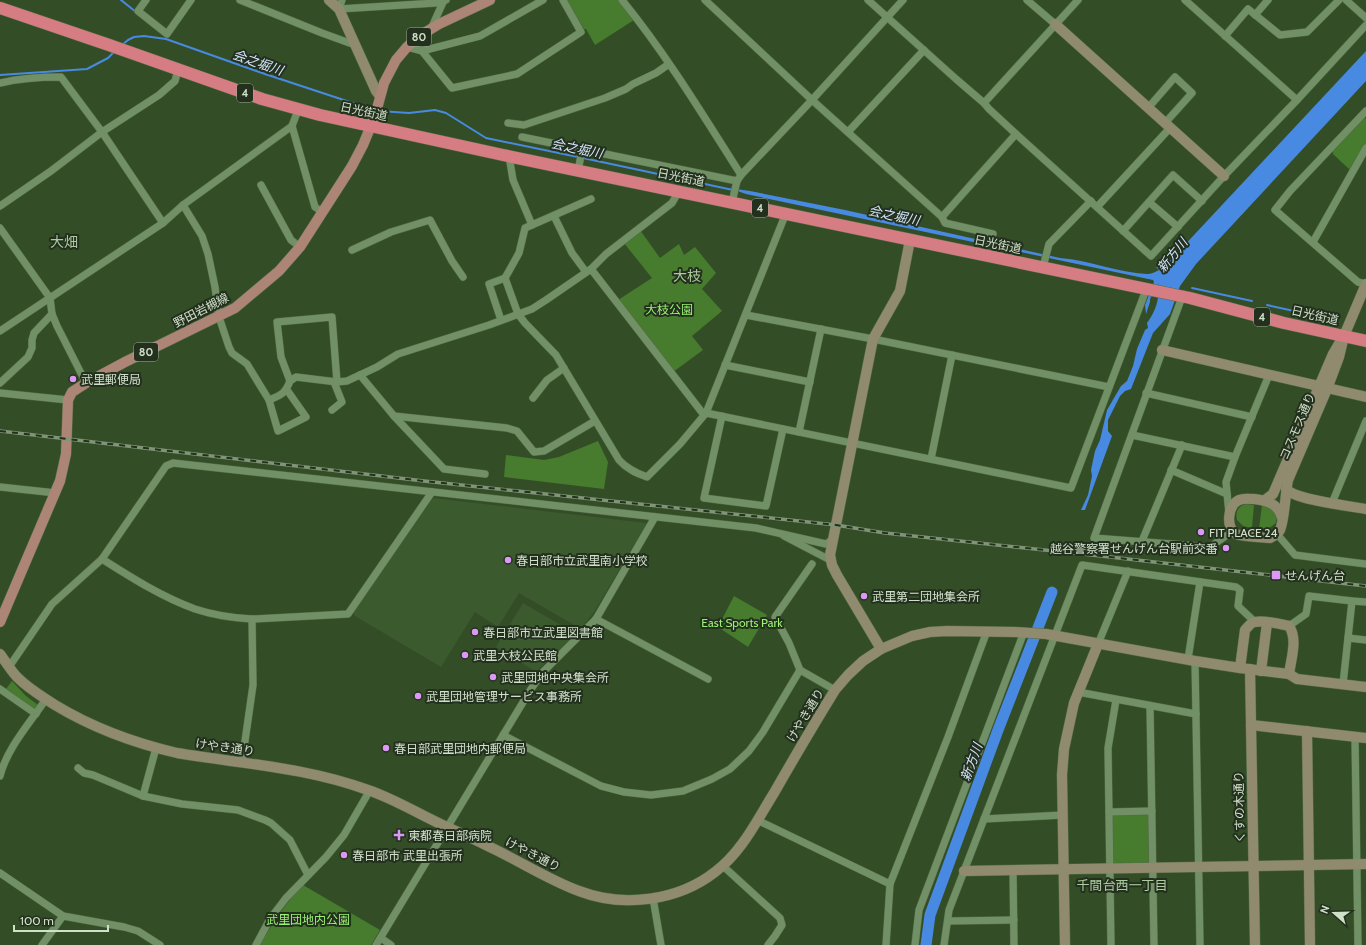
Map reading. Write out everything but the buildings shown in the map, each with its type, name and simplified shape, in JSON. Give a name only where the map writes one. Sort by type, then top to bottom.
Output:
[{"type":"highway","name":"日光街道","points":[[0,8],[109,45],[262,100],[298,110],[509,156],[579,167],[679,191],[733,198],[786,213],[910,240],[1044,263],[1147,290],[1181,296],[1366,341]]},
{"type":"main road","name":"野田岩槻線","points":[[68,400],[72,392],[86,382],[235,308],[279,271],[300,246],[352,166],[363,145],[390,70],[396,60],[407,47],[431,29],[490,0]]},
{"type":"main road","points":[[0,622],[60,481],[66,454],[68,400]]},
{"type":"street","points":[[146,0],[138,11],[167,34],[191,0]]},
{"type":"street","points":[[240,0],[322,34],[355,45]]},
{"type":"street","points":[[329,0],[340,4],[436,3],[445,0]]},
{"type":"street","points":[[431,29],[445,0]]},
{"type":"street","points":[[407,47],[422,51],[480,36],[543,0]]},
{"type":"street","points":[[422,51],[452,88],[516,74],[581,32],[563,0]]},
{"type":"street","points":[[705,0],[812,100],[942,217],[945,223],[993,234]]},
{"type":"street","points":[[868,0],[984,103],[1016,134],[1151,256],[1366,25]]},
{"type":"street","points":[[733,198],[738,180],[903,0]]},
{"type":"street","points":[[1028,0],[1224,176]]},
{"type":"street","points":[[984,103],[1078,0]]},
{"type":"street","points":[[1185,0],[1297,100]]},
{"type":"street","points":[[1255,15],[1268,0]]},
{"type":"street","points":[[1225,36],[1248,9],[1280,35],[1307,32],[1339,0]]},
{"type":"street","points":[[1346,0],[1366,18]]},
{"type":"street","points":[[626,1],[669,64],[738,180]]},
{"type":"street","points":[[340,4],[377,105]]},
{"type":"street","points":[[848,132],[924,50]]},
{"type":"street","points":[[508,123],[524,125],[605,98],[656,73],[669,64]]},
{"type":"street","points":[[0,206],[51,171],[102,132],[164,90],[175,81],[178,70]]},
{"type":"street","points":[[0,83],[38,77],[61,78],[102,132],[163,223]]},
{"type":"street","points":[[1097,207],[1168,126],[1192,93],[1175,77],[1148,108]]},
{"type":"street","points":[[0,331],[163,223],[183,205],[292,126],[298,110]]},
{"type":"street","points":[[1365,113],[1290,192],[1275,210],[1358,282],[1366,284]]},
{"type":"street","points":[[292,126],[315,207],[322,212]]},
{"type":"street","points":[[942,217],[1016,134]]},
{"type":"street","points":[[522,137],[582,151],[738,180]]},
{"type":"street","points":[[1313,242],[1366,148]]},
{"type":"street","points":[[579,167],[582,151]]},
{"type":"street","points":[[509,156],[513,180],[532,225]]},
{"type":"street","points":[[1123,231],[1173,175],[1202,201]]},
{"type":"street","points":[[261,185],[292,240],[300,246]]},
{"type":"street","points":[[269,400],[280,396],[287,390],[290,381],[296,377],[335,382],[347,381],[377,367],[398,354],[501,320],[532,308],[546,300],[588,270],[606,254],[672,203],[679,191]]},
{"type":"street","points":[[501,320],[489,284],[505,278],[519,254],[525,228],[591,199]]},
{"type":"street","points":[[1044,263],[1049,244],[1091,201]]},
{"type":"street","points":[[1149,202],[1178,227]]},
{"type":"street","points":[[183,205],[202,236],[208,254],[219,317],[232,353],[247,364],[269,400],[278,431],[306,418],[287,390]]},
{"type":"street","points":[[505,278],[518,314],[525,324],[556,355],[619,460],[624,466],[647,477],[680,444],[705,414],[786,213]]},
{"type":"street","points":[[554,216],[572,253],[588,270],[705,414],[722,416],[1071,488],[1147,290]]},
{"type":"street","points":[[352,250],[391,232],[430,220],[452,261],[463,277]]},
{"type":"street","points":[[0,228],[50,298],[52,314],[57,326],[86,382]]},
{"type":"street","points":[[881,649],[838,575],[830,560],[830,555],[873,339],[900,291],[910,240]]},
{"type":"street","name":"コスモス通り","points":[[1280,523],[1288,480],[1323,388],[1333,354],[1344,336],[1366,284]]},
{"type":"street","points":[[1181,296],[1094,538],[1210,547],[1234,531]]},
{"type":"street","points":[[0,383],[28,357],[32,348],[34,333],[52,314]]},
{"type":"street","points":[[746,315],[1109,387]]},
{"type":"street","points":[[290,381],[281,357],[277,322],[332,317],[335,382],[342,402],[332,410]]},
{"type":"street","points":[[799,432],[821,329]]},
{"type":"street","points":[[1162,350],[1366,397]]},
{"type":"street","points":[[931,459],[952,355]]},
{"type":"street","points":[[725,365],[810,382]]},
{"type":"street","points":[[532,398],[547,380],[564,368]]},
{"type":"street","points":[[360,375],[394,416],[444,469],[485,474]]},
{"type":"street","points":[[1270,375],[1226,482],[1230,525],[1238,535],[1270,538],[1294,501],[1299,498],[1305,498]]},
{"type":"street","name":"コスモス通り","points":[[1265,500],[1273,494],[1323,388]]},
{"type":"street","points":[[0,393],[68,400]]},
{"type":"street","points":[[1146,393],[1252,417]]},
{"type":"street","points":[[394,416],[507,428],[517,431],[534,452],[544,451],[595,421]]},
{"type":"street","points":[[722,416],[704,498],[766,506],[783,429]]},
{"type":"street","points":[[1332,503],[1366,421]]},
{"type":"street","points":[[1132,435],[1235,457]]},
{"type":"street","points":[[1142,541],[1182,445]]},
{"type":"street","points":[[9,667],[52,604],[102,559],[166,466],[173,462],[756,528],[826,544],[833,539]]},
{"type":"street","points":[[1171,470],[1227,494]]},
{"type":"street","points":[[0,487],[56,492]]},
{"type":"street","points":[[1286,489],[1293,494],[1305,498],[1366,509]]},
{"type":"street","points":[[102,559],[163,595],[194,608],[237,618],[252,619],[348,614],[432,492]]},
{"type":"street","points":[[1230,514],[1235,503],[1240,499],[1246,498],[1265,500],[1276,506],[1280,523],[1295,555],[1366,564]]},
{"type":"street","points":[[376,945],[542,672],[596,619],[656,517]]},
{"type":"street","points":[[773,531],[830,560]]},
{"type":"street","points":[[812,564],[775,617],[789,643],[800,670],[835,690]]},
{"type":"street","points":[[944,945],[950,910],[964,871],[1051,635],[1082,565],[1236,587],[1240,590],[1238,606],[1255,622],[1289,626],[1306,614],[1309,596],[1366,602]]},
{"type":"street","points":[[1065,945],[1062,775],[1064,749],[1069,723],[1078,692],[1128,572]]},
{"type":"street","points":[[1200,582],[1191,660],[1196,714],[1200,945]]},
{"type":"street","points":[[1343,684],[1352,601]]},
{"type":"street","points":[[242,762],[253,685],[252,619]]},
{"type":"street","points":[[596,619],[708,679]]},
{"type":"street","name":"くすの木通り","points":[[1255,622],[1249,625],[1245,630],[1245,669],[1251,725],[1255,945]]},
{"type":"street","points":[[1261,671],[1267,623]]},
{"type":"street","points":[[1289,626],[1294,639],[1289,674]]},
{"type":"street","name":"けやき通り","points":[[0,654],[9,667],[26,685],[74,716],[105,730],[156,748],[202,757],[308,772],[343,781],[394,800],[570,888],[611,899],[639,900],[664,896],[687,889],[712,875],[722,866],[739,848],[757,820],[835,690],[863,661],[881,649],[912,636],[930,632],[1027,632],[1245,669],[1289,674],[1297,679],[1366,687]]},
{"type":"street","points":[[886,945],[890,884],[987,632]]},
{"type":"street","points":[[915,945],[919,910],[1027,632]]},
{"type":"street","points":[[1348,638],[1366,640]]},
{"type":"street","points":[[503,735],[533,749],[601,786],[624,792],[651,795],[683,791],[712,779],[730,769],[749,751],[763,732],[800,670]]},
{"type":"street","points":[[0,689],[36,714]]},
{"type":"street","points":[[1078,692],[1196,714]]},
{"type":"street","points":[[0,776],[13,747],[46,699]]},
{"type":"street","points":[[1111,945],[1108,748],[1116,700]]},
{"type":"street","points":[[1150,706],[1154,945]]},
{"type":"street","points":[[1251,725],[1366,738]]},
{"type":"street","points":[[1307,731],[1310,945]]},
{"type":"street","points":[[1355,737],[1362,864],[1358,945]]},
{"type":"street","points":[[143,796],[156,748]]},
{"type":"street","points":[[78,768],[84,773],[93,775],[143,796],[182,804],[238,810],[265,820],[271,823],[290,840],[308,875]]},
{"type":"street","points":[[256,945],[270,920],[286,898],[326,857],[344,835],[370,790]]},
{"type":"street","points":[[1109,812],[1152,810]]},
{"type":"street","points":[[984,819],[1063,815]]},
{"type":"street","points":[[757,820],[890,884]]},
{"type":"street","points":[[964,871],[1362,864]]},
{"type":"street","points":[[722,866],[780,918],[782,925],[768,945]]},
{"type":"street","points":[[1013,870],[1014,945]]},
{"type":"street","points":[[0,873],[62,916],[124,927],[138,931],[160,945]]},
{"type":"street","points":[[653,898],[661,945]]},
{"type":"street","points":[[42,945],[62,916]]},
{"type":"street","points":[[948,921],[1014,920]]},
{"type":"street","points":[[380,938],[391,945]]},
{"type":"shaded area","name":"春日部市立武里南小学校","points":[[433,498],[646,523],[594,612],[581,629],[519,593],[498,627],[475,612],[441,667],[355,616],[353,612]]},
{"type":"shaded area","points":[[523,603],[576,634],[536,672],[496,647]]},
{"type":"green space","points":[[567,0],[618,0],[634,20],[595,45]]},
{"type":"green space","points":[[1364,117],[1366,119],[1366,145],[1353,168],[1349,169],[1333,154],[1333,150]]},
{"type":"green space","name":"大枝公園","points":[[640,230],[660,258],[679,244],[684,255],[695,247],[716,273],[702,289],[722,311],[692,336],[703,350],[673,372],[618,300],[652,278],[624,243]]},
{"type":"green space","points":[[598,441],[608,462],[604,489],[504,477],[506,455],[544,460],[559,457]]},
{"type":"green space","points":[[1246,504],[1254,505],[1252,528],[1243,526],[1237,520],[1236,514],[1238,510],[1241,506]]},
{"type":"green space","points":[[1262,505],[1270,506],[1277,517],[1276,523],[1268,529],[1259,529]]},
{"type":"green space","name":"East Sports Park","points":[[734,596],[767,615],[748,647],[718,627]]},
{"type":"green space","points":[[12,681],[26,696],[38,705],[35,710],[6,689]]},
{"type":"green space","points":[[1148,812],[1149,864],[1112,865],[1111,813]]},
{"type":"green space","name":"武里団地内公園","points":[[303,885],[380,930],[371,945],[259,945],[285,906]]},
{"type":"water","points":[[1366,51],[1366,81],[1196,264],[1180,286],[1170,314],[1153,333],[1131,389],[1125,391],[1120,396],[1108,420],[1108,431],[1112,436],[1085,510],[1081,510],[1088,495],[1095,451],[1100,440],[1107,410],[1121,386],[1127,381],[1133,366],[1137,349],[1145,330],[1148,328],[1147,323],[1153,314],[1156,305],[1159,284],[1150,299],[1146,314],[1145,305],[1154,282],[1153,280],[746,194],[729,188],[845,210],[1060,258],[1082,261],[1136,273],[1150,274],[1159,270],[1156,267],[1165,266]]},
{"type":"waterway","points":[[121,0],[136,12]]},
{"type":"waterway","name":"会之堀川","points":[[122,45],[134,37],[144,36],[166,39],[374,110]]},
{"type":"waterway","name":"会之堀川","points":[[0,75],[87,69],[108,58],[115,51]]},
{"type":"waterway","name":"会之堀川","points":[[380,111],[409,113],[435,110],[446,113],[486,138],[578,157]]},
{"type":"waterway","name":"会之堀川","points":[[583,158],[733,190]]},
{"type":"waterway","points":[[1192,288],[1252,301]]},
{"type":"waterway","points":[[1267,305],[1294,311],[1297,314]]},
{"type":"waterway","points":[[1311,317],[1331,322]]},
{"type":"waterway","name":"新方川","points":[[926,945],[930,915],[998,730],[1052,592]]},
{"type":"railway","points":[[0,431],[424,481],[836,525],[885,533],[1366,586]]},
{"type":"place","name":"武里郵便局","points":[[73,379]]},
{"type":"place","name":"FIT PLACE 24","points":[[1201,532]]},
{"type":"place","name":"越谷警察署せんげん台駅前交番","points":[[1226,548]]},
{"type":"place","name":"春日部市立武里南小学校","points":[[508,560]]},
{"type":"place","name":"せんげん台","points":[[1276,575]]},
{"type":"place","name":"武里第二団地集会所","points":[[864,596]]},
{"type":"place","name":"春日部市立武里図書館","points":[[475,632]]},
{"type":"place","name":"武里大枝公民館","points":[[465,655]]},
{"type":"place","name":"武里団地中央集会所","points":[[493,677]]},
{"type":"place","name":"武里団地管理サービス事務所","points":[[418,696]]},
{"type":"place","name":"春日部武里団地内郵便局","points":[[386,748]]},
{"type":"place","name":"東都春日部病院","points":[[399,835]]},
{"type":"place","name":"春日部市 武里出張所","points":[[344,855]]},
{"type":"district","name":"大畑","points":[[64,242]]},
{"type":"district","name":"大枝","points":[[687,276]]},
{"type":"district","name":"千間台西一丁目","points":[[1122,885]]}]
